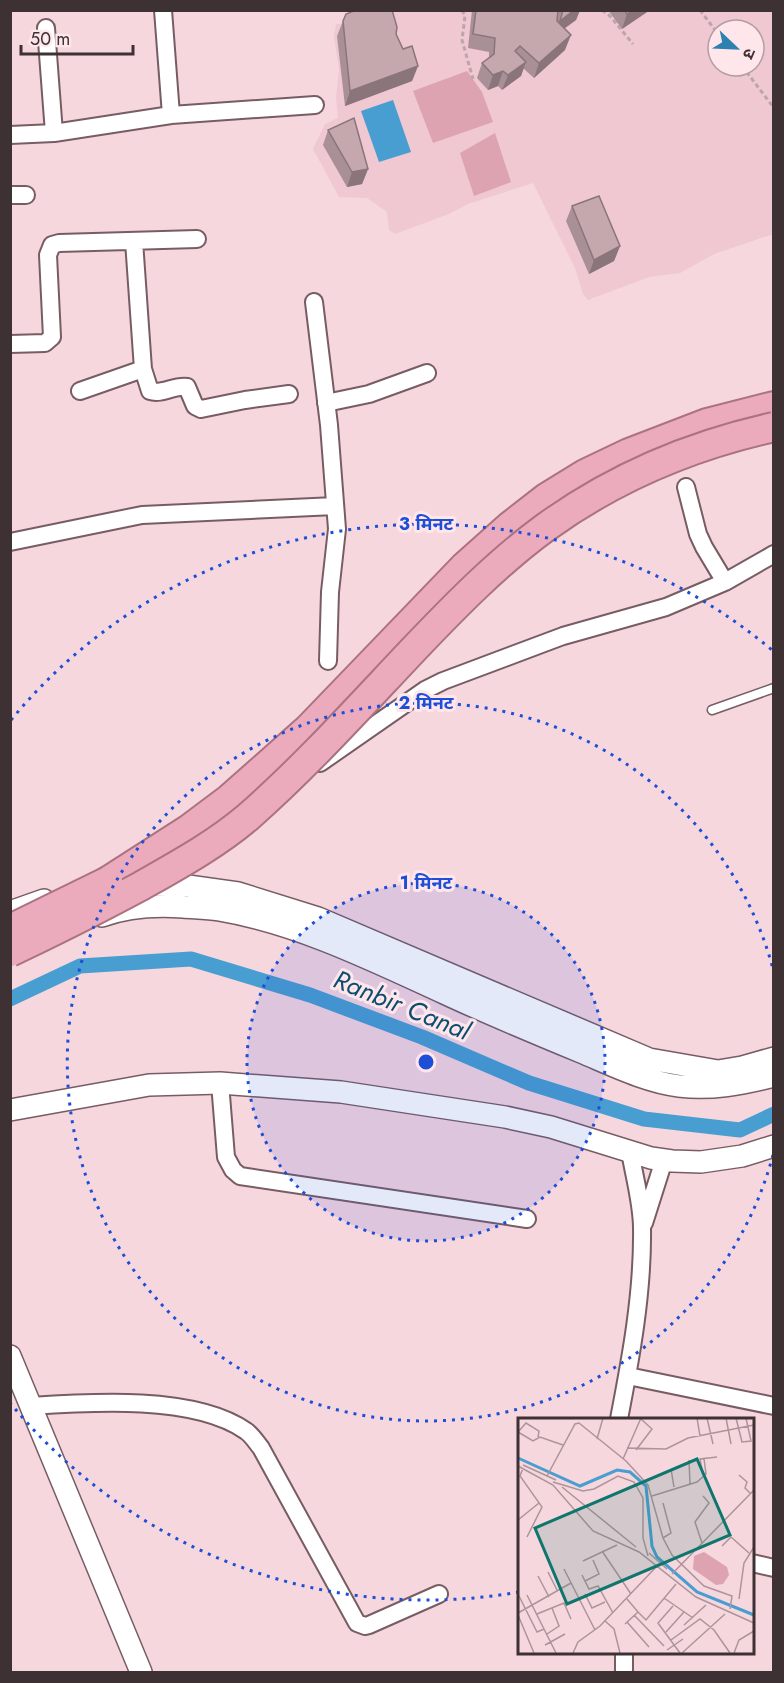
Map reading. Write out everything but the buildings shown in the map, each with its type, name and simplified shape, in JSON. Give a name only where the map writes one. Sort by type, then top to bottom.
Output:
[{"type":"highway","points":[[10,929],[108,881],[189,829],[229,799],[308,729],[464,567],[546,498],[585,474],[629,453],[707,423],[774,406]]},
{"type":"highway","points":[[11,959],[193,857],[246,818],[330,737],[468,594],[546,527],[632,476],[680,454],[713,442],[774,427]]},
{"type":"street","points":[[163,10],[171,115]]},
{"type":"street","points":[[46,28],[54,133]]},
{"type":"street","points":[[10,135],[54,133],[171,115],[315,105]]},
{"type":"street","points":[[10,344],[45,343],[51,338],[48,255],[52,245],[196,239]]},
{"type":"street","points":[[134,242],[143,369],[150,391],[156,393],[182,386],[187,387],[195,406],[201,409],[288,394]]},
{"type":"street","points":[[314,302],[329,425],[337,537],[330,592],[328,661]]},
{"type":"street","points":[[80,391],[143,369]]},
{"type":"street","points":[[326,403],[369,394],[427,373]]},
{"type":"street","points":[[686,487],[698,534],[725,582]]},
{"type":"street","points":[[10,542],[142,515],[335,506]]},
{"type":"street","points":[[100,917],[152,885],[279,791],[425,690],[464,672],[553,639],[666,607],[725,582],[774,554]]},
{"type":"street","points":[[10,912],[82,889],[100,886],[188,886],[238,893],[318,918],[649,1059],[718,1071],[774,1058]]},
{"type":"street","points":[[11,959],[118,910],[145,906],[217,909],[280,924],[553,1041],[658,1081],[676,1086],[712,1087],[774,1076]]},
{"type":"street","points":[[10,1110],[149,1085],[220,1083],[341,1092],[505,1117],[551,1126],[664,1160],[701,1162],[742,1156],[774,1146]]},
{"type":"street","points":[[220,1083],[226,1157],[232,1170],[240,1176],[527,1219]]},
{"type":"street","points":[[619,1418],[628,1376],[637,1308],[642,1226],[630,1151]]},
{"type":"street","points":[[642,1226],[664,1160]]},
{"type":"street","points":[[10,1356],[141,1672]]},
{"type":"street","points":[[628,1376],[774,1406]]},
{"type":"street","points":[[31,1406],[126,1402],[192,1410],[238,1426],[253,1437],[261,1448],[357,1623],[369,1625],[439,1594]]},
{"type":"street","points":[[754,1563],[774,1568]]},
{"type":"street","points":[[624,1653],[629,1671]]},
{"type":"lane","points":[[712,710],[774,688]]},
{"type":"path","points":[[462,10],[465,16],[462,40],[473,79]]},
{"type":"path","points":[[602,10],[633,44]]},
{"type":"path","points":[[751,78],[774,108]]},
{"type":"shaded area","points":[[366,11],[773,11],[773,234],[714,254],[680,273],[649,277],[588,300],[583,294],[575,268],[533,183],[468,204],[449,214],[395,234],[389,230],[387,212],[367,198],[339,197],[313,149],[325,124],[338,118],[336,98],[339,69],[334,37],[336,24],[356,23]]},
{"type":"shaded area","points":[[467,71],[482,92],[493,122],[433,143],[413,91]]},
{"type":"shaded area","points":[[495,133],[511,182],[474,196],[460,153]]},
{"type":"water","points":[[393,100],[411,152],[379,162],[361,111]]},
{"type":"waterway","name":"Ranbir Canal","points":[[10,999],[80,966],[191,959],[310,995],[422,1037],[529,1083],[644,1119],[740,1130],[774,1114]]}]
